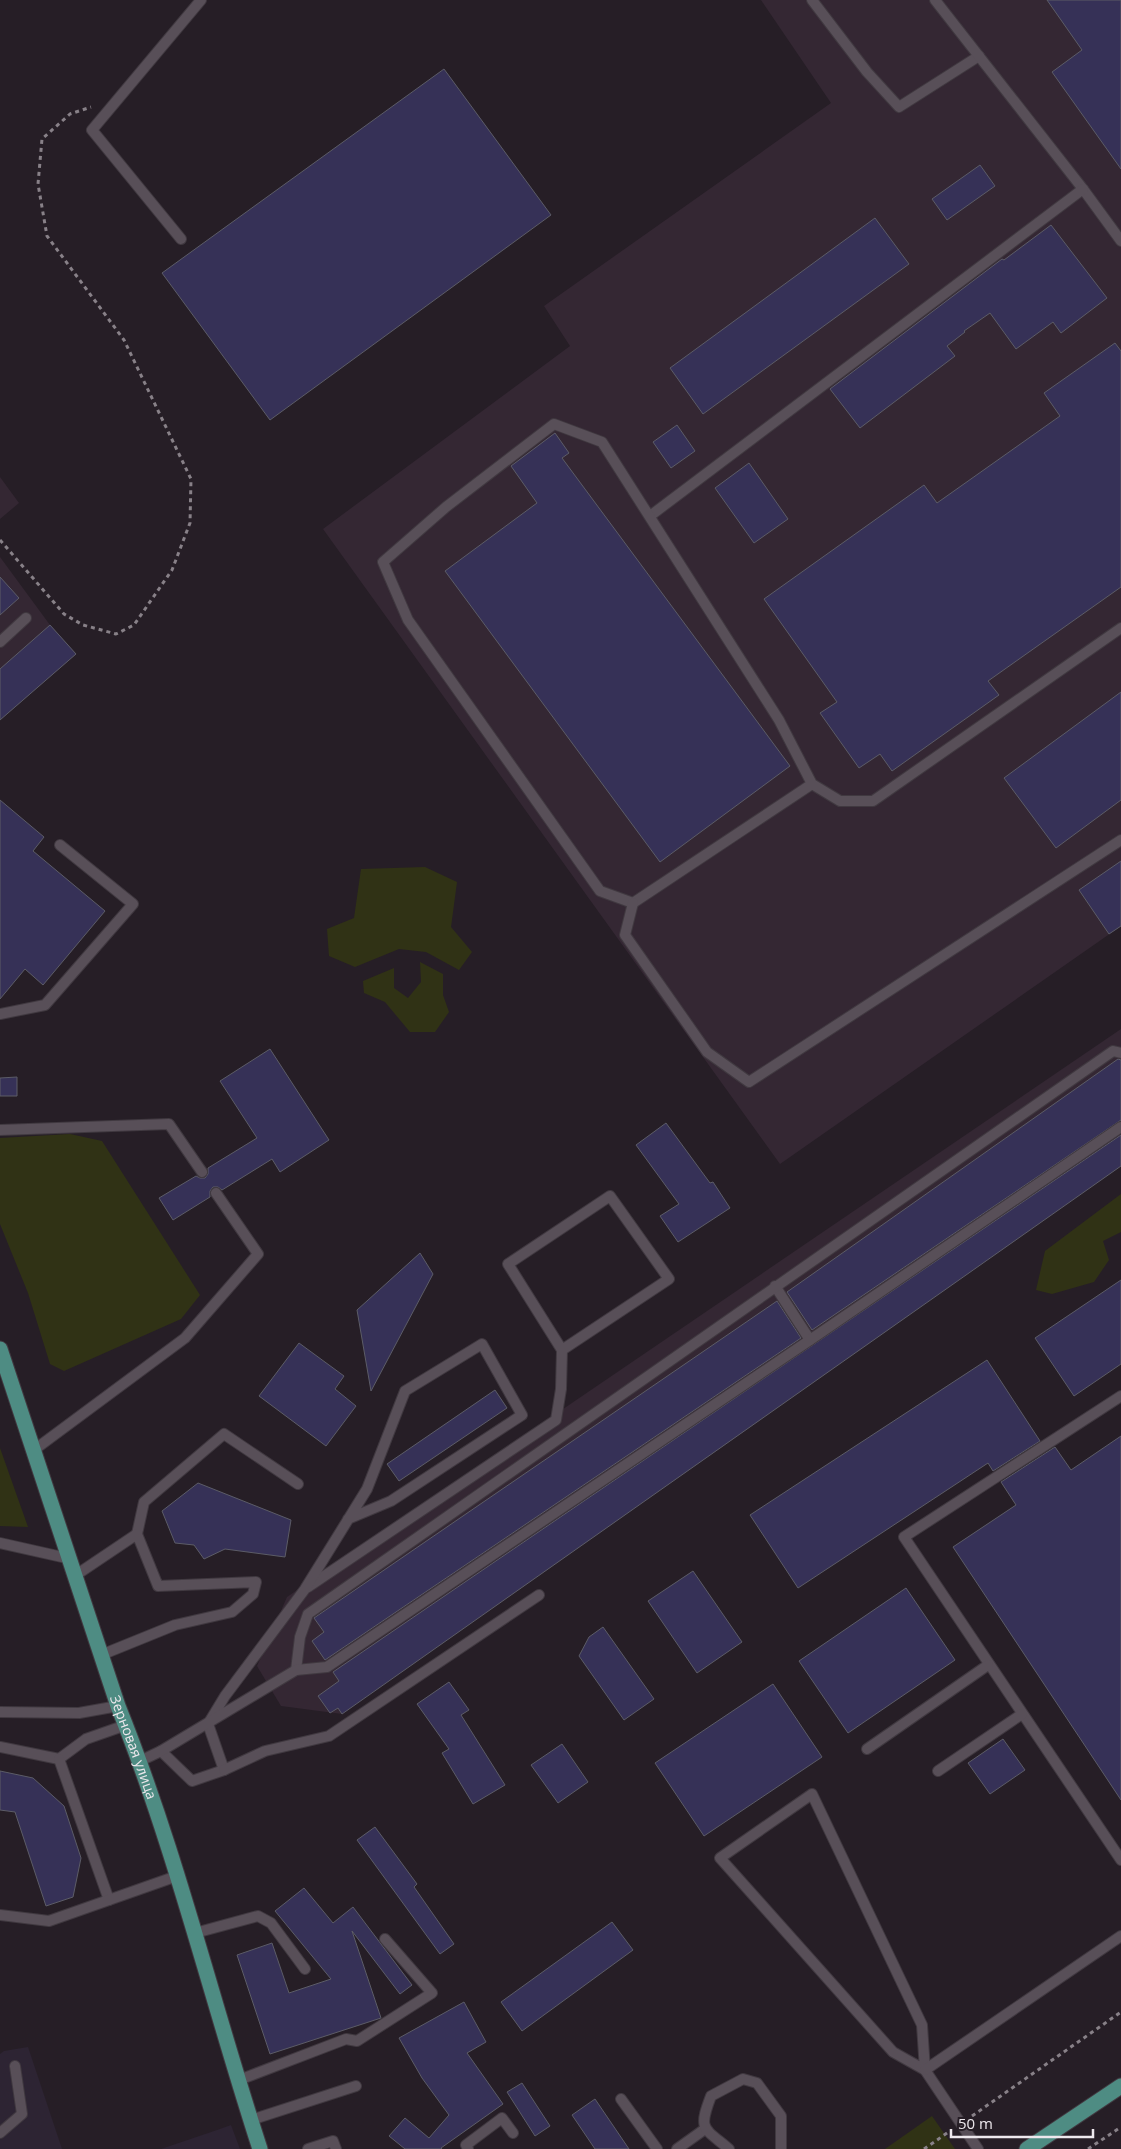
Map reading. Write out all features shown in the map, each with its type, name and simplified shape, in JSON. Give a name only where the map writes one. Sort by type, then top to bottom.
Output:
[{"type":"main road","name":"Зерновая улица","points":[[0,1349],[71,1559],[118,1706],[140,1761],[260,2149]]},
{"type":"main road","points":[[1027,2149],[1121,2086]]},
{"type":"lane","points":[[181,239],[92,130],[201,0]]},
{"type":"lane","points":[[812,0],[867,72],[899,107],[978,56]]},
{"type":"lane","points":[[935,0],[1121,241]]},
{"type":"lane","points":[[650,516],[1083,190]]},
{"type":"lane","points":[[633,902],[600,891],[408,620],[383,562],[446,508],[554,424],[602,442],[779,720],[812,784],[840,801],[874,801],[1121,628]]},
{"type":"lane","points":[[0,642],[26,618]]},
{"type":"lane","points":[[812,784],[633,902],[625,934],[707,1052],[749,1082],[1121,840]]},
{"type":"lane","points":[[0,1014],[45,1005],[133,904],[60,845]]},
{"type":"lane","points":[[296,1670],[300,1637],[308,1614],[1113,1051],[1121,1053]]},
{"type":"lane","points":[[0,1130],[169,1124],[202,1172]]},
{"type":"lane","points":[[140,1761],[208,1724],[296,1670],[326,1667],[1121,1127]]},
{"type":"lane","points":[[34,1450],[185,1338],[258,1254],[216,1193]]},
{"type":"lane","points":[[306,1589],[556,1420],[561,1389],[562,1350],[508,1264],[610,1196],[669,1278],[562,1350]]},
{"type":"lane","points":[[775,1286],[810,1340]]},
{"type":"lane","points":[[208,1724],[225,1696],[306,1589],[348,1519],[367,1489],[405,1391],[482,1344],[522,1415],[391,1501],[348,1519]]},
{"type":"lane","points":[[1121,1396],[904,1537],[988,1665],[1121,1860]]},
{"type":"lane","points":[[101,1654],[175,1625],[232,1612],[253,1594],[256,1582],[158,1586],[137,1534],[144,1502],[224,1434],[298,1484]]},
{"type":"lane","points":[[76,1575],[137,1534]]},
{"type":"lane","points":[[0,1543],[71,1559]]},
{"type":"lane","points":[[161,1751],[192,1781],[224,1770],[265,1751],[329,1736],[539,1595]]},
{"type":"lane","points":[[867,1749],[988,1665]]},
{"type":"lane","points":[[0,1712],[79,1713],[118,1706]]},
{"type":"lane","points":[[938,1771],[1022,1714]]},
{"type":"lane","points":[[208,1724],[224,1770]]},
{"type":"lane","points":[[0,1747],[59,1759],[86,1739],[126,1725]]},
{"type":"lane","points":[[59,1759],[109,1900]]},
{"type":"lane","points":[[925,2070],[922,2024],[812,1794],[720,1858],[893,2052],[925,2070],[978,2149]]},
{"type":"lane","points":[[0,1915],[48,1921],[177,1876]]},
{"type":"lane","points":[[194,1933],[258,1916],[271,1923],[305,1969]]},
{"type":"lane","points":[[925,2070],[1121,1936]]},
{"type":"lane","points":[[239,2080],[346,2039],[357,2041],[432,1994],[385,1939]]},
{"type":"lane","points":[[0,2133],[22,2114],[15,2066]]},
{"type":"lane","points":[[728,2149],[705,2128],[702,2118],[711,2096],[743,2079],[757,2083],[781,2116],[781,2149]]},
{"type":"lane","points":[[251,2120],[356,2086]]},
{"type":"lane","points":[[620,2099],[657,2149]]},
{"type":"lane","points":[[468,2149],[466,2145],[502,2118],[513,2133]]},
{"type":"lane","points":[[677,2149],[705,2128]]},
{"type":"lane","points":[[308,2149],[333,2141],[336,2149]]},
{"type":"path","points":[[0,540],[64,614],[83,625],[116,634],[134,625],[172,570],[190,523],[191,479],[124,340],[47,236],[38,184],[42,139],[70,114],[120,98]]},
{"type":"path","points":[[924,2149],[1121,2012]]},
{"type":"path","points":[[1088,2149],[1121,2127]]},
{"type":"shaded area","points":[[761,0],[1121,0],[1121,926],[780,1164],[323,529],[570,346],[544,306],[831,103]]},
{"type":"shaded area","points":[[0,477],[19,503],[0,519]]},
{"type":"shaded area","points":[[0,557],[50,625],[76,654],[0,720]]},
{"type":"shaded area","points":[[1121,1029],[1121,1166],[342,1714],[281,1706],[257,1666],[287,1597]]},
{"type":"shaded area","points":[[28,2047],[62,2149],[0,2149],[0,2054],[4,2051]]},
{"type":"shaded area","points":[[231,2125],[240,2149],[161,2149],[217,2130]]},
{"type":"green space","points":[[425,867],[457,882],[451,927],[472,952],[459,970],[426,952],[399,949],[355,967],[329,956],[327,929],[354,918],[361,869]]},
{"type":"green space","points":[[420,962],[443,974],[443,995],[449,1012],[435,1032],[410,1032],[385,1002],[364,993],[363,981],[394,968],[394,988],[408,998],[421,982]]},
{"type":"green space","points":[[70,1134],[102,1141],[200,1295],[181,1319],[64,1371],[50,1364],[28,1293],[0,1224],[0,1138]]},
{"type":"green space","points":[[1121,1194],[1121,1232],[1103,1241],[1109,1260],[1094,1282],[1052,1294],[1036,1290],[1045,1251]]},
{"type":"green space","points":[[0,1448],[28,1527],[0,1526]]},
{"type":"green space","points":[[932,2116],[955,2149],[885,2149]]},
{"type":"building","points":[[1047,0],[1121,0],[1121,169],[1052,72],[1082,50]]},
{"type":"building","points":[[444,69],[551,215],[270,420],[162,273]]},
{"type":"building","points":[[980,165],[995,186],[947,220],[932,199]]},
{"type":"building","points":[[875,218],[909,264],[703,414],[670,368]]},
{"type":"building","points":[[1051,225],[1107,298],[1061,333],[1053,322],[1016,349],[990,313],[964,331],[947,346],[955,356],[860,428],[830,389],[1002,259],[1004,260]]},
{"type":"building","points":[[1115,343],[1121,351],[1121,587],[988,681],[999,695],[892,771],[880,754],[859,768],[820,713],[837,702],[764,599],[924,485],[937,503],[1060,416],[1044,393]]},
{"type":"building","points":[[677,425],[695,451],[671,468],[653,442]]},
{"type":"building","points":[[555,433],[569,453],[562,458],[790,766],[660,862],[445,571],[537,503],[511,466]]},
{"type":"building","points":[[749,463],[788,519],[754,543],[715,488]]},
{"type":"building","points":[[0,577],[19,598],[0,615]]},
{"type":"building","points":[[50,625],[76,654],[0,720],[0,669]]},
{"type":"building","points":[[1121,692],[1121,800],[1056,848],[1004,778]]},
{"type":"building","points":[[0,800],[44,837],[33,851],[105,911],[43,985],[25,969],[0,999]]},
{"type":"building","points":[[1121,861],[1121,926],[1109,934],[1079,890]]},
{"type":"building","points":[[270,1049],[329,1140],[280,1172],[272,1159],[222,1190],[218,1187],[213,1187],[210,1191],[210,1197],[173,1220],[159,1198],[196,1176],[205,1178],[208,1174],[208,1168],[257,1138],[220,1081]]},
{"type":"building","points":[[1118,1059],[1121,1060],[1121,1120],[812,1330],[787,1292]]},
{"type":"building","points":[[17,1077],[17,1096],[0,1096],[0,1078]]},
{"type":"building","points":[[666,1123],[710,1183],[713,1182],[730,1208],[678,1242],[660,1216],[679,1204],[636,1145]]},
{"type":"building","points":[[1121,1135],[1121,1166],[342,1714],[338,1708],[330,1713],[318,1696],[339,1681],[333,1672]]},
{"type":"building","points":[[420,1253],[433,1274],[371,1391],[357,1310]]},
{"type":"building","points":[[1121,1280],[1121,1364],[1074,1396],[1035,1338]]},
{"type":"building","points":[[777,1301],[801,1338],[325,1660],[312,1641],[324,1632],[314,1618]]},
{"type":"building","points":[[299,1343],[344,1376],[335,1389],[356,1406],[326,1446],[259,1396]]},
{"type":"building","points":[[987,1360],[1040,1441],[993,1471],[988,1463],[798,1588],[750,1515]]},
{"type":"building","points":[[495,1390],[507,1408],[399,1481],[387,1464]]},
{"type":"building","points":[[1121,1436],[1121,1800],[953,1547],[1016,1505],[1001,1482],[1055,1447],[1071,1470]]},
{"type":"building","points":[[198,1483],[291,1520],[285,1557],[225,1549],[204,1559],[194,1545],[175,1543],[162,1511]]},
{"type":"building","points":[[693,1571],[742,1642],[697,1673],[648,1601]]},
{"type":"building","points":[[906,1588],[955,1660],[848,1733],[799,1661]]},
{"type":"building","points":[[603,1627],[654,1699],[624,1720],[579,1656],[589,1637]]},
{"type":"building","points":[[449,1682],[469,1710],[461,1715],[505,1785],[473,1804],[442,1753],[449,1749],[417,1704]]},
{"type":"building","points":[[773,1684],[822,1757],[704,1836],[655,1763]]},
{"type":"building","points":[[1003,1739],[1025,1770],[990,1794],[968,1763]]},
{"type":"building","points":[[562,1744],[588,1782],[558,1803],[531,1765]]},
{"type":"building","points":[[0,1771],[33,1778],[64,1806],[81,1858],[73,1897],[46,1906],[15,1812],[0,1810]]},
{"type":"building","points":[[375,1827],[417,1884],[414,1887],[454,1944],[440,1954],[357,1840]]},
{"type":"building","points":[[304,1888],[333,1923],[353,1907],[412,1985],[400,1994],[352,1931],[381,2018],[270,2054],[237,1955],[272,1943],[289,1993],[331,1979],[275,1911]]},
{"type":"building","points":[[612,1922],[633,1950],[522,2031],[501,2002]]},
{"type":"building","points":[[464,2002],[486,2042],[467,2053],[503,2104],[442,2149],[405,2149],[389,2136],[405,2118],[429,2138],[449,2115],[422,2078],[399,2038]]},
{"type":"building","points":[[522,2083],[550,2126],[535,2136],[507,2092]]},
{"type":"building","points":[[595,2099],[629,2149],[595,2149],[572,2115]]}]
